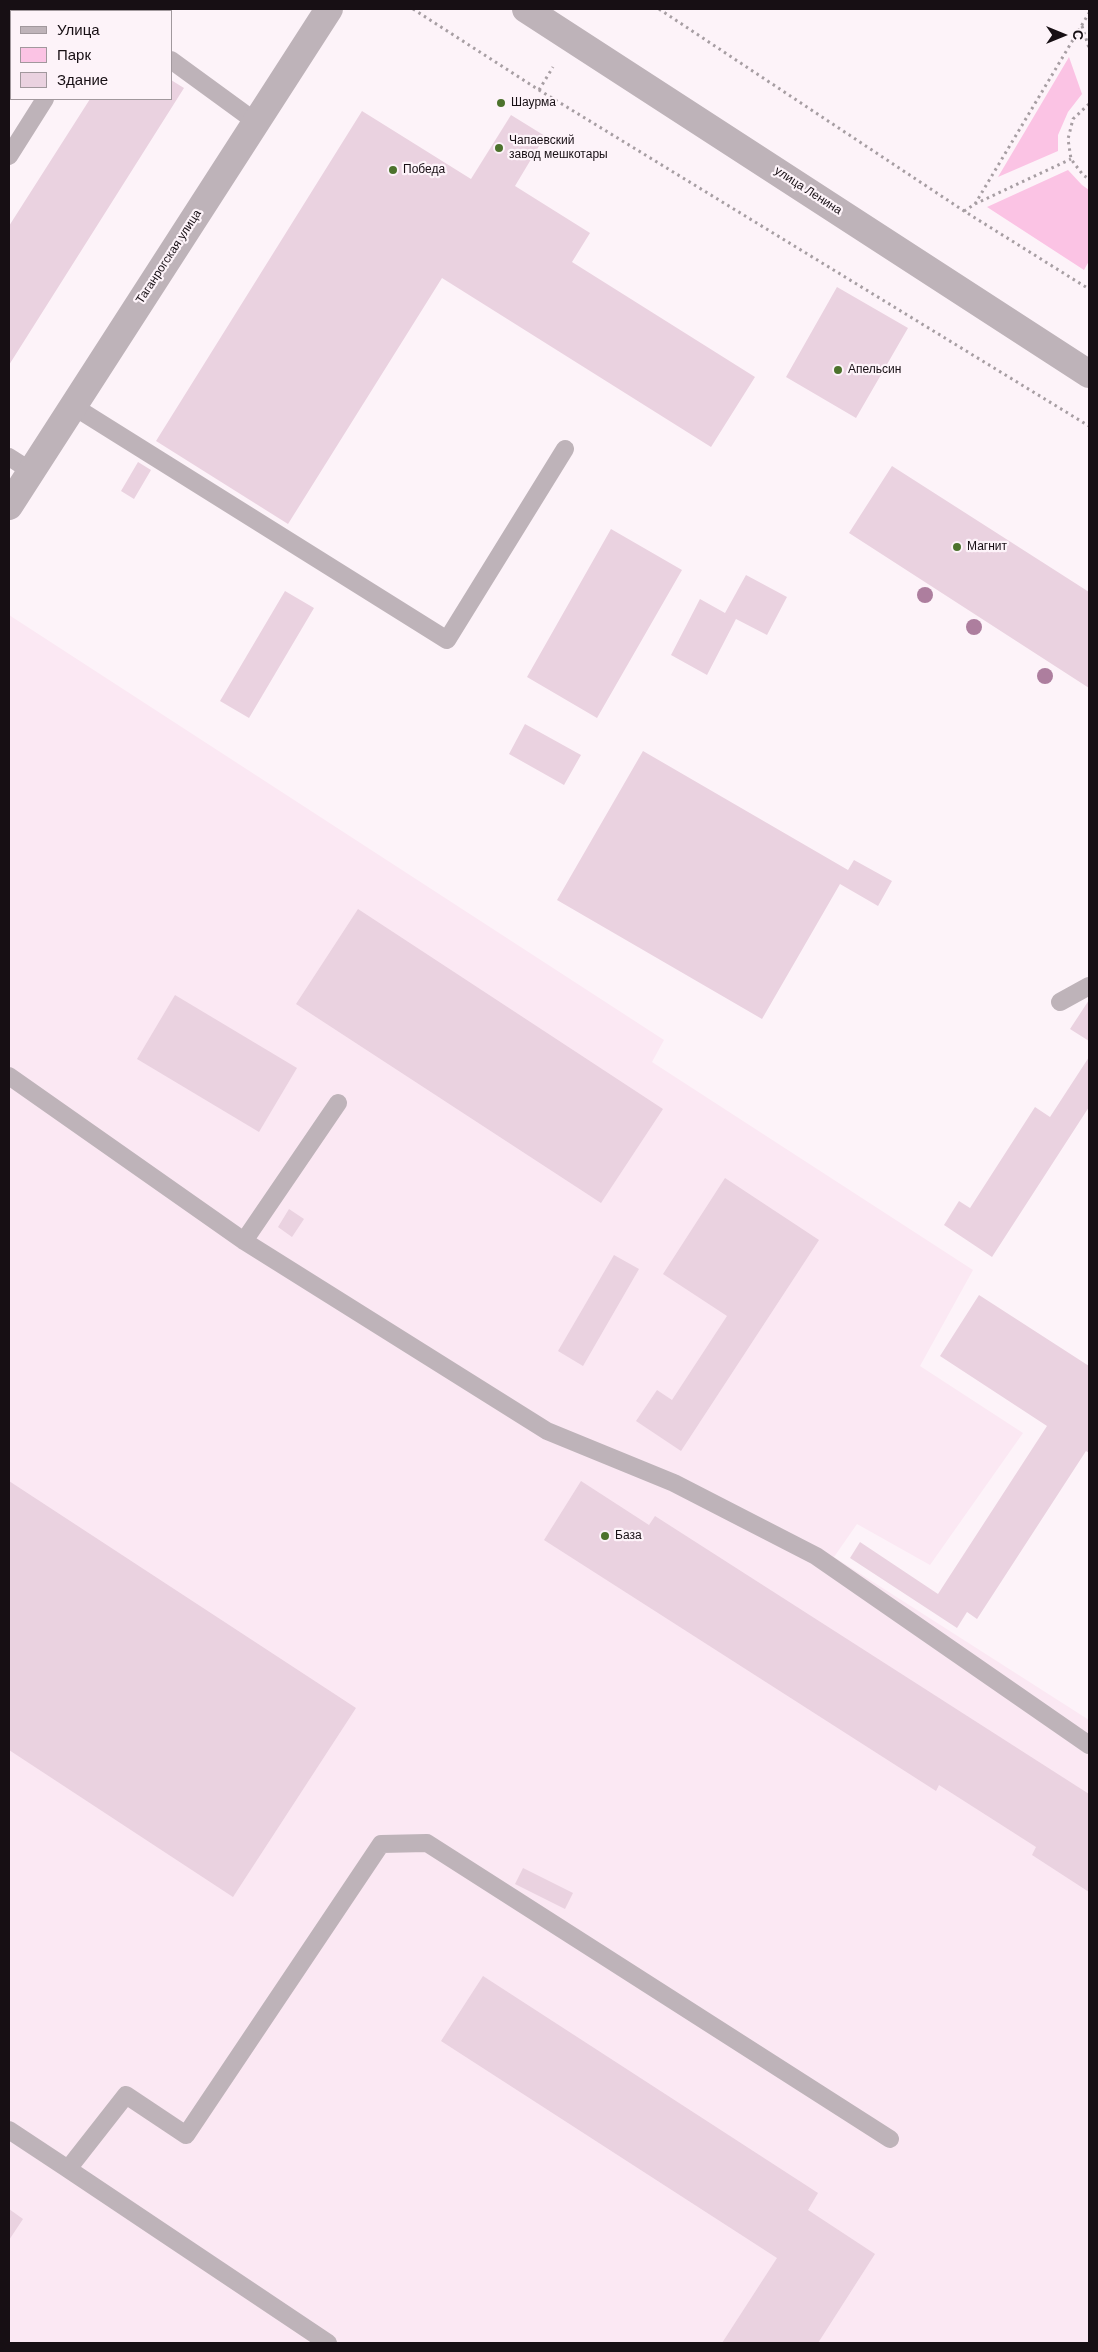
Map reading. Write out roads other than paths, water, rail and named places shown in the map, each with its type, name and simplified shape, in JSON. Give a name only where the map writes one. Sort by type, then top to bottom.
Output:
[{"type":"street","name":"Таганрогская улица","points":[[9,506],[20,464],[73,406],[329,9]]},
{"type":"street","name":"улица Ленина","points":[[526,9],[1089,374]]},
{"type":"lane","points":[[172,61],[256,122]]},
{"type":"lane","points":[[9,156],[44,100]]},
{"type":"lane","points":[[73,406],[446,640],[565,449]]},
{"type":"lane","points":[[1060,1002],[1089,986]]},
{"type":"lane","points":[[9,1076],[244,1240],[547,1431],[674,1483],[816,1556],[1089,1745]]},
{"type":"lane","points":[[244,1240],[338,1103]]},
{"type":"lane","points":[[68,2169],[126,2095],[186,2135],[381,1844],[426,1843],[890,2139]]},
{"type":"lane","points":[[9,2130],[328,2343]]},
{"type":"place","name":"Шаурма","points":[[501,103]]},
{"type":"place","name":"Чапаевский завод мешкотары","points":[[499,148]]},
{"type":"place","name":"Победа","points":[[393,170]]},
{"type":"place","name":"Апельсин","points":[[838,370]]},
{"type":"place","name":"Магнит","points":[[957,547]]},
{"type":"place","name":"База","points":[[605,1536]]}]
